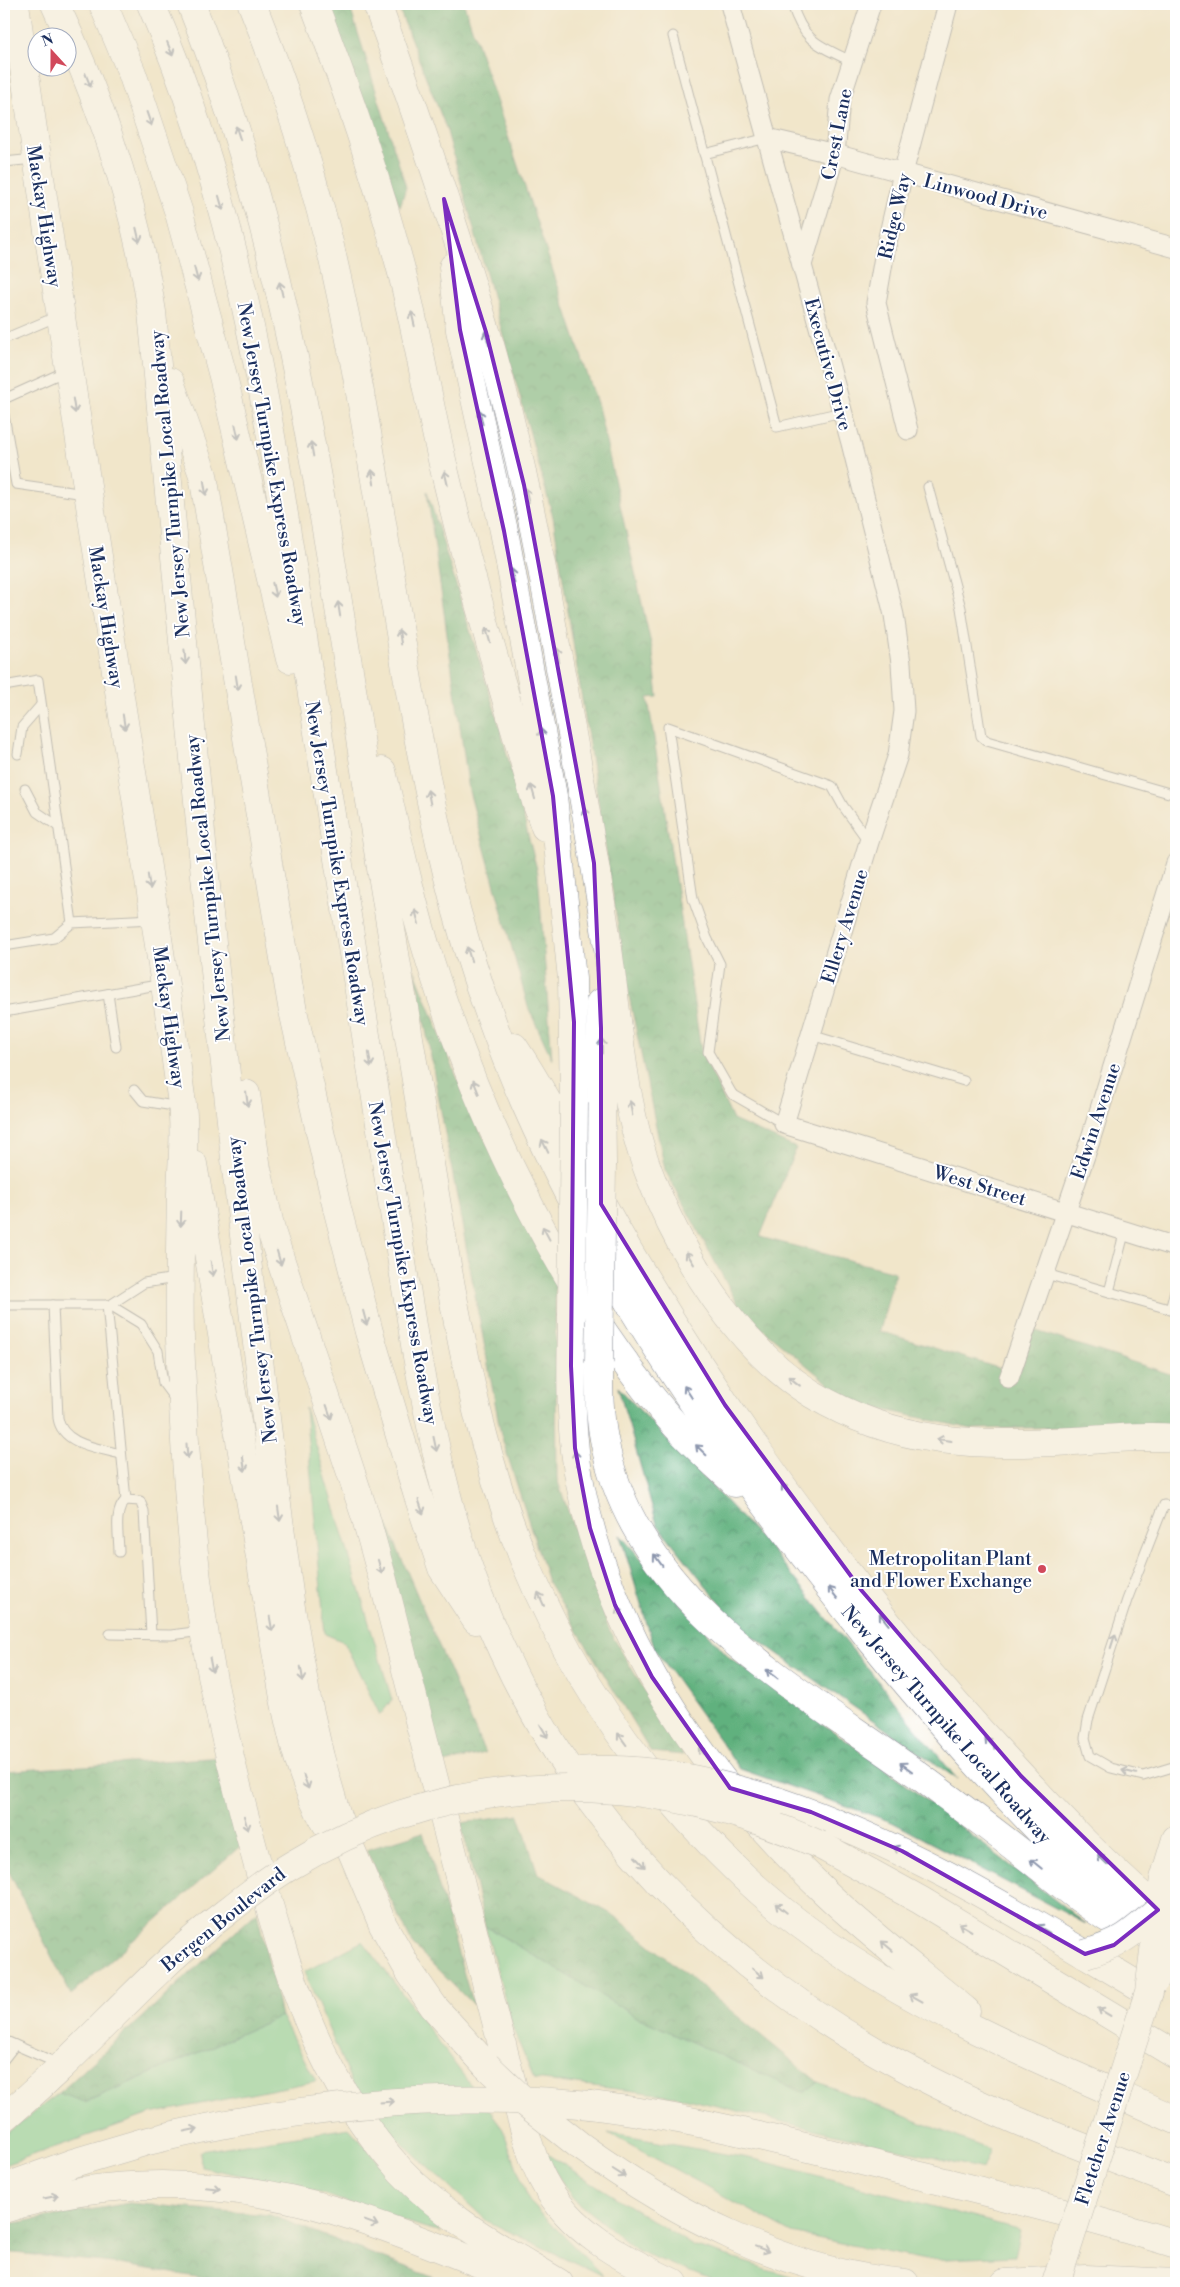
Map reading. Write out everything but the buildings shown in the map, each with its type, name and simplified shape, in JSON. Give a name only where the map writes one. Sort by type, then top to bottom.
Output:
[{"type":"highway","name":"New Jersey Turnpike Local Roadway","points":[[55,4],[90,85],[124,185],[143,261],[156,343],[198,810],[242,1225],[291,1608],[306,1695],[320,1757],[337,1816],[366,1889],[387,1934],[411,1974],[447,2023],[487,2066],[527,2104],[579,2145],[652,2193],[736,2238],[811,2266],[850,2275],[904,2283]]},
{"type":"highway","points":[[103,4],[132,73],[164,164],[194,264],[235,425],[288,653],[318,735]]},
{"type":"highway","name":"New Jersey Turnpike Express Roadway","points":[[152,4],[191,105],[220,198],[237,266],[272,440],[416,1351],[435,1449],[451,1509],[478,1594],[520,1689],[582,1792],[635,1857],[706,1930],[784,1994],[869,2048],[946,2088],[1036,2129],[1176,2184]]},
{"type":"highway","name":"New Jersey Turnpike Express Roadway","points":[[191,4],[239,137],[280,287],[302,388],[426,1145],[462,1342],[477,1409],[501,1493],[523,1557],[544,1604],[572,1659],[619,1735],[685,1817],[744,1877],[807,1929],[883,1980],[1006,2044],[1176,2120]]},
{"type":"highway","name":"New Jersey Turnpike Local Roadway","points":[[252,4],[299,135],[327,234],[358,388],[408,687],[429,796],[460,925],[484,1001],[542,1141],[597,1246],[693,1401],[786,1532],[904,1679],[1026,1820],[1101,1893],[1176,1961]]},
{"type":"highway","points":[[314,4],[340,71],[384,209],[415,328],[438,440],[471,575],[536,802],[561,871]]},
{"type":"highway","points":[[377,4],[444,200],[488,340],[526,493],[554,630],[594,863],[630,1105],[642,1154],[666,1215],[686,1253],[723,1308],[765,1356],[794,1381],[825,1402],[861,1418],[920,1437],[964,1443],[998,1444],[1140,1437],[1176,1438]]},
{"type":"highway","name":"Mackay Highway","points":[[14,19],[166,984],[183,1113]]},
{"type":"highway","points":[[444,200],[460,330],[494,482],[553,796],[572,979],[574,1102],[572,1408],[580,1486],[600,1565],[615,1605],[652,1677],[698,1746],[756,1820],[788,1855],[864,1927],[1006,2044]]},
{"type":"highway","points":[[156,343],[203,476],[292,1006],[323,1153],[364,1315],[400,1441],[442,1568],[520,1689]]},
{"type":"highway","points":[[347,657],[379,757],[413,900],[444,1003],[481,1100],[525,1195],[609,1342],[678,1428],[786,1532]]},
{"type":"highway","points":[[198,810],[225,898],[247,1103],[262,1195],[282,1271],[365,1515],[524,2129],[543,2179],[582,2230],[610,2249],[674,2283]]},
{"type":"highway","points":[[594,863],[601,1028],[602,1164],[598,1363],[600,1417],[604,1440],[622,1497],[649,1548],[698,1608],[766,1670],[888,1753],[1006,1840],[1085,1904],[1176,1961]]},
{"type":"highway","points":[[484,1001],[537,1080],[605,1210],[688,1348],[725,1404],[808,1521],[893,1631],[991,1744],[1082,1840],[1138,1893],[1168,1917],[1114,1945],[1084,1954]]},
{"type":"highway","points":[[183,1113],[202,1209],[291,1735],[314,1805],[366,1889]]},
{"type":"highway","points":[[183,1113],[179,1278],[184,1411],[196,1571],[204,1631],[244,1817],[272,1920],[299,2000],[329,2069],[370,2134],[419,2189],[469,2230],[559,2283]]},
{"type":"highway","points":[[487,1794],[547,1776],[613,1769],[689,1779],[750,1793],[827,1818],[902,1851],[979,1891],[1148,1992]]},
{"type":"highway","points":[[487,1794],[572,1787],[654,1793],[736,1812],[820,1845],[920,1900],[1176,2055]]},
{"type":"highway","name":"Bergen Boulevard","points":[[4,2118],[63,2066],[157,1972],[210,1925],[273,1878],[328,1845],[404,1814],[487,1794]]},
{"type":"highway","name":"Fletcher Avenue","points":[[1056,2283],[1148,1992],[1168,1917],[1164,1878],[1176,1839]]},
{"type":"highway","name":"Fletcher Avenue","points":[[1148,1992],[1176,1943]]},
{"type":"highway","points":[[4,2188],[73,2163],[144,2142],[224,2124],[305,2110],[428,2100],[549,2101],[633,2110],[734,2129],[1019,2201],[1176,2244]]},
{"type":"highway","points":[[4,2209],[58,2196],[125,2186],[177,2186],[241,2191],[296,2201],[348,2215],[529,2283]]},
{"type":"highway","points":[[1005,2283],[1086,2279],[1176,2283]]},
{"type":"street","name":"Executive Drive","points":[[730,4],[842,412],[894,615],[901,663],[904,711],[902,728]]},
{"type":"street","name":"Crest Lane","points":[[802,265],[835,154],[840,100],[871,4]]},
{"type":"street","name":"Ridge Way","points":[[908,430],[876,303],[885,251],[903,173],[948,4]]},
{"type":"street","name":"Linwood Drive","points":[[767,138],[835,154],[1176,248]]},
{"type":"street","name":"Ellery Avenue","points":[[784,1124],[869,842],[898,754],[902,728]]},
{"type":"street","name":"Edwin Avenue","points":[[1009,1378],[1093,1132],[1176,862]]},
{"type":"street","name":"West Street","points":[[784,1124],[1176,1247]]},
{"type":"lane","points":[[792,4],[799,22],[812,42],[853,62]]},
{"type":"lane","points":[[673,36],[777,427],[842,412]]},
{"type":"lane","points":[[704,154],[767,138]]},
{"type":"lane","points":[[4,162],[37,159]]},
{"type":"lane","points":[[4,339],[60,315]]},
{"type":"lane","points":[[4,399],[69,370]]},
{"type":"lane","points":[[4,415],[16,484],[88,494]]},
{"type":"lane","points":[[928,487],[960,608],[981,736],[987,741],[1176,795]]},
{"type":"lane","points":[[4,686],[38,680],[72,923]]},
{"type":"lane","points":[[18,754],[22,727],[41,705]]},
{"type":"lane","points":[[784,1124],[732,1094],[708,1052],[720,964],[707,938],[693,899],[668,727],[832,786],[843,806],[869,842]]},
{"type":"lane","points":[[24,789],[37,812],[59,827]]},
{"type":"lane","points":[[4,946],[54,938],[72,923],[155,919]]},
{"type":"lane","points":[[4,1012],[166,984]]},
{"type":"lane","points":[[108,994],[116,1047]]},
{"type":"lane","points":[[811,1035],[964,1081]]},
{"type":"lane","points":[[134,1090],[143,1101],[183,1113]]},
{"type":"lane","points":[[1109,1292],[1125,1230]]},
{"type":"lane","points":[[1046,1274],[1173,1310],[1176,1287]]},
{"type":"lane","points":[[108,1305],[144,1283],[179,1278]]},
{"type":"lane","points":[[4,1305],[108,1305],[141,1324],[158,1351],[163,1383],[184,1411]]},
{"type":"lane","points":[[53,1305],[58,1418],[61,1429],[68,1437],[121,1454]]},
{"type":"lane","points":[[108,1305],[126,1500],[119,1511],[119,1552]]},
{"type":"lane","points":[[126,1500],[140,1501],[144,1511],[151,1634]]},
{"type":"lane","points":[[1176,1506],[1164,1505],[1147,1544],[1088,1720],[1085,1738],[1090,1756],[1112,1768],[1143,1776],[1176,1766]]},
{"type":"lane","points":[[110,1634],[171,1635],[204,1631]]},
{"type":"lane","points":[[4,2040],[63,2066]]},
{"type":"lane","points":[[4,2059],[15,2045]]},
{"type":"highlighted area","points":[[444,199],[486,332],[524,485],[594,863],[601,1028],[601,1204],[725,1405],[862,1591],[1021,1776],[1158,1910],[1114,1945],[1085,1954],[902,1851],[811,1812],[730,1788],[652,1677],[615,1605],[590,1528],[575,1448],[571,1366],[574,1022],[553,796],[504,531],[460,330]]},
{"type":"green space","points":[[326,4],[349,4],[406,187],[400,207]]},
{"type":"green space","points":[[397,4],[464,4],[598,406],[653,653],[658,697],[648,698],[701,1050],[733,1120],[796,1148],[760,1237],[895,1272],[880,1331],[1011,1372],[1027,1328],[1176,1376],[1176,1425],[972,1429],[852,1403],[742,1312],[665,1170],[629,996],[553,517],[446,128]]},
{"type":"green space","points":[[427,491],[500,727],[538,873],[552,1059],[528,1007],[469,791]]},
{"type":"green space","points":[[415,971],[473,1118],[555,1266],[557,1479],[610,1632],[683,1755],[651,1752],[548,1582],[501,1435]]},
{"type":"green space","points":[[618,1387],[771,1549],[957,1779],[738,1626],[657,1524]]},
{"type":"green space","points":[[305,1408],[392,1700],[380,1715],[344,1642],[325,1634]]},
{"type":"green space","points":[[368,1480],[485,1753],[441,1764]]},
{"type":"green space","points":[[620,1535],[730,1658],[882,1766],[1086,1924],[892,1822],[740,1769],[655,1650]]},
{"type":"green space","points":[[223,1757],[245,1842],[71,1995],[4,1862],[4,1771]]},
{"type":"green space","points":[[519,1815],[538,1874],[615,1916],[818,2082],[804,2093],[637,2017],[485,1926],[461,1823]]},
{"type":"green space","points":[[423,1832],[473,2005],[413,1945],[366,1850]]},
{"type":"green space","points":[[257,1912],[281,2016],[85,2102],[59,2093]]},
{"type":"green space","points":[[485,1926],[637,2017],[804,2093],[818,2082],[990,2150],[982,2169],[675,2096],[534,2079],[513,2029]]},
{"type":"green space","points":[[363,1941],[502,2127],[529,2201],[603,2276],[487,2221],[385,2127],[351,2081],[304,1972]]},
{"type":"green space","points":[[281,2016],[316,2081],[150,2114],[4,2165],[4,2135],[59,2093],[86,2102]]},
{"type":"green space","points":[[349,2128],[441,2233],[307,2189],[201,2167],[200,2151]]},
{"type":"green space","points":[[608,2133],[759,2160],[1021,2230],[1015,2256],[925,2260],[792,2233]]},
{"type":"green space","points":[[542,2151],[693,2246],[812,2283],[718,2283],[638,2251],[573,2199]]},
{"type":"green space","points":[[129,2203],[270,2215],[448,2283],[215,2283],[214,2280],[113,2263],[4,2252],[4,2225]]},
{"type":"place","name":"Metropolitan Plant and Flower Exchange","points":[[1042,1569]]}]
